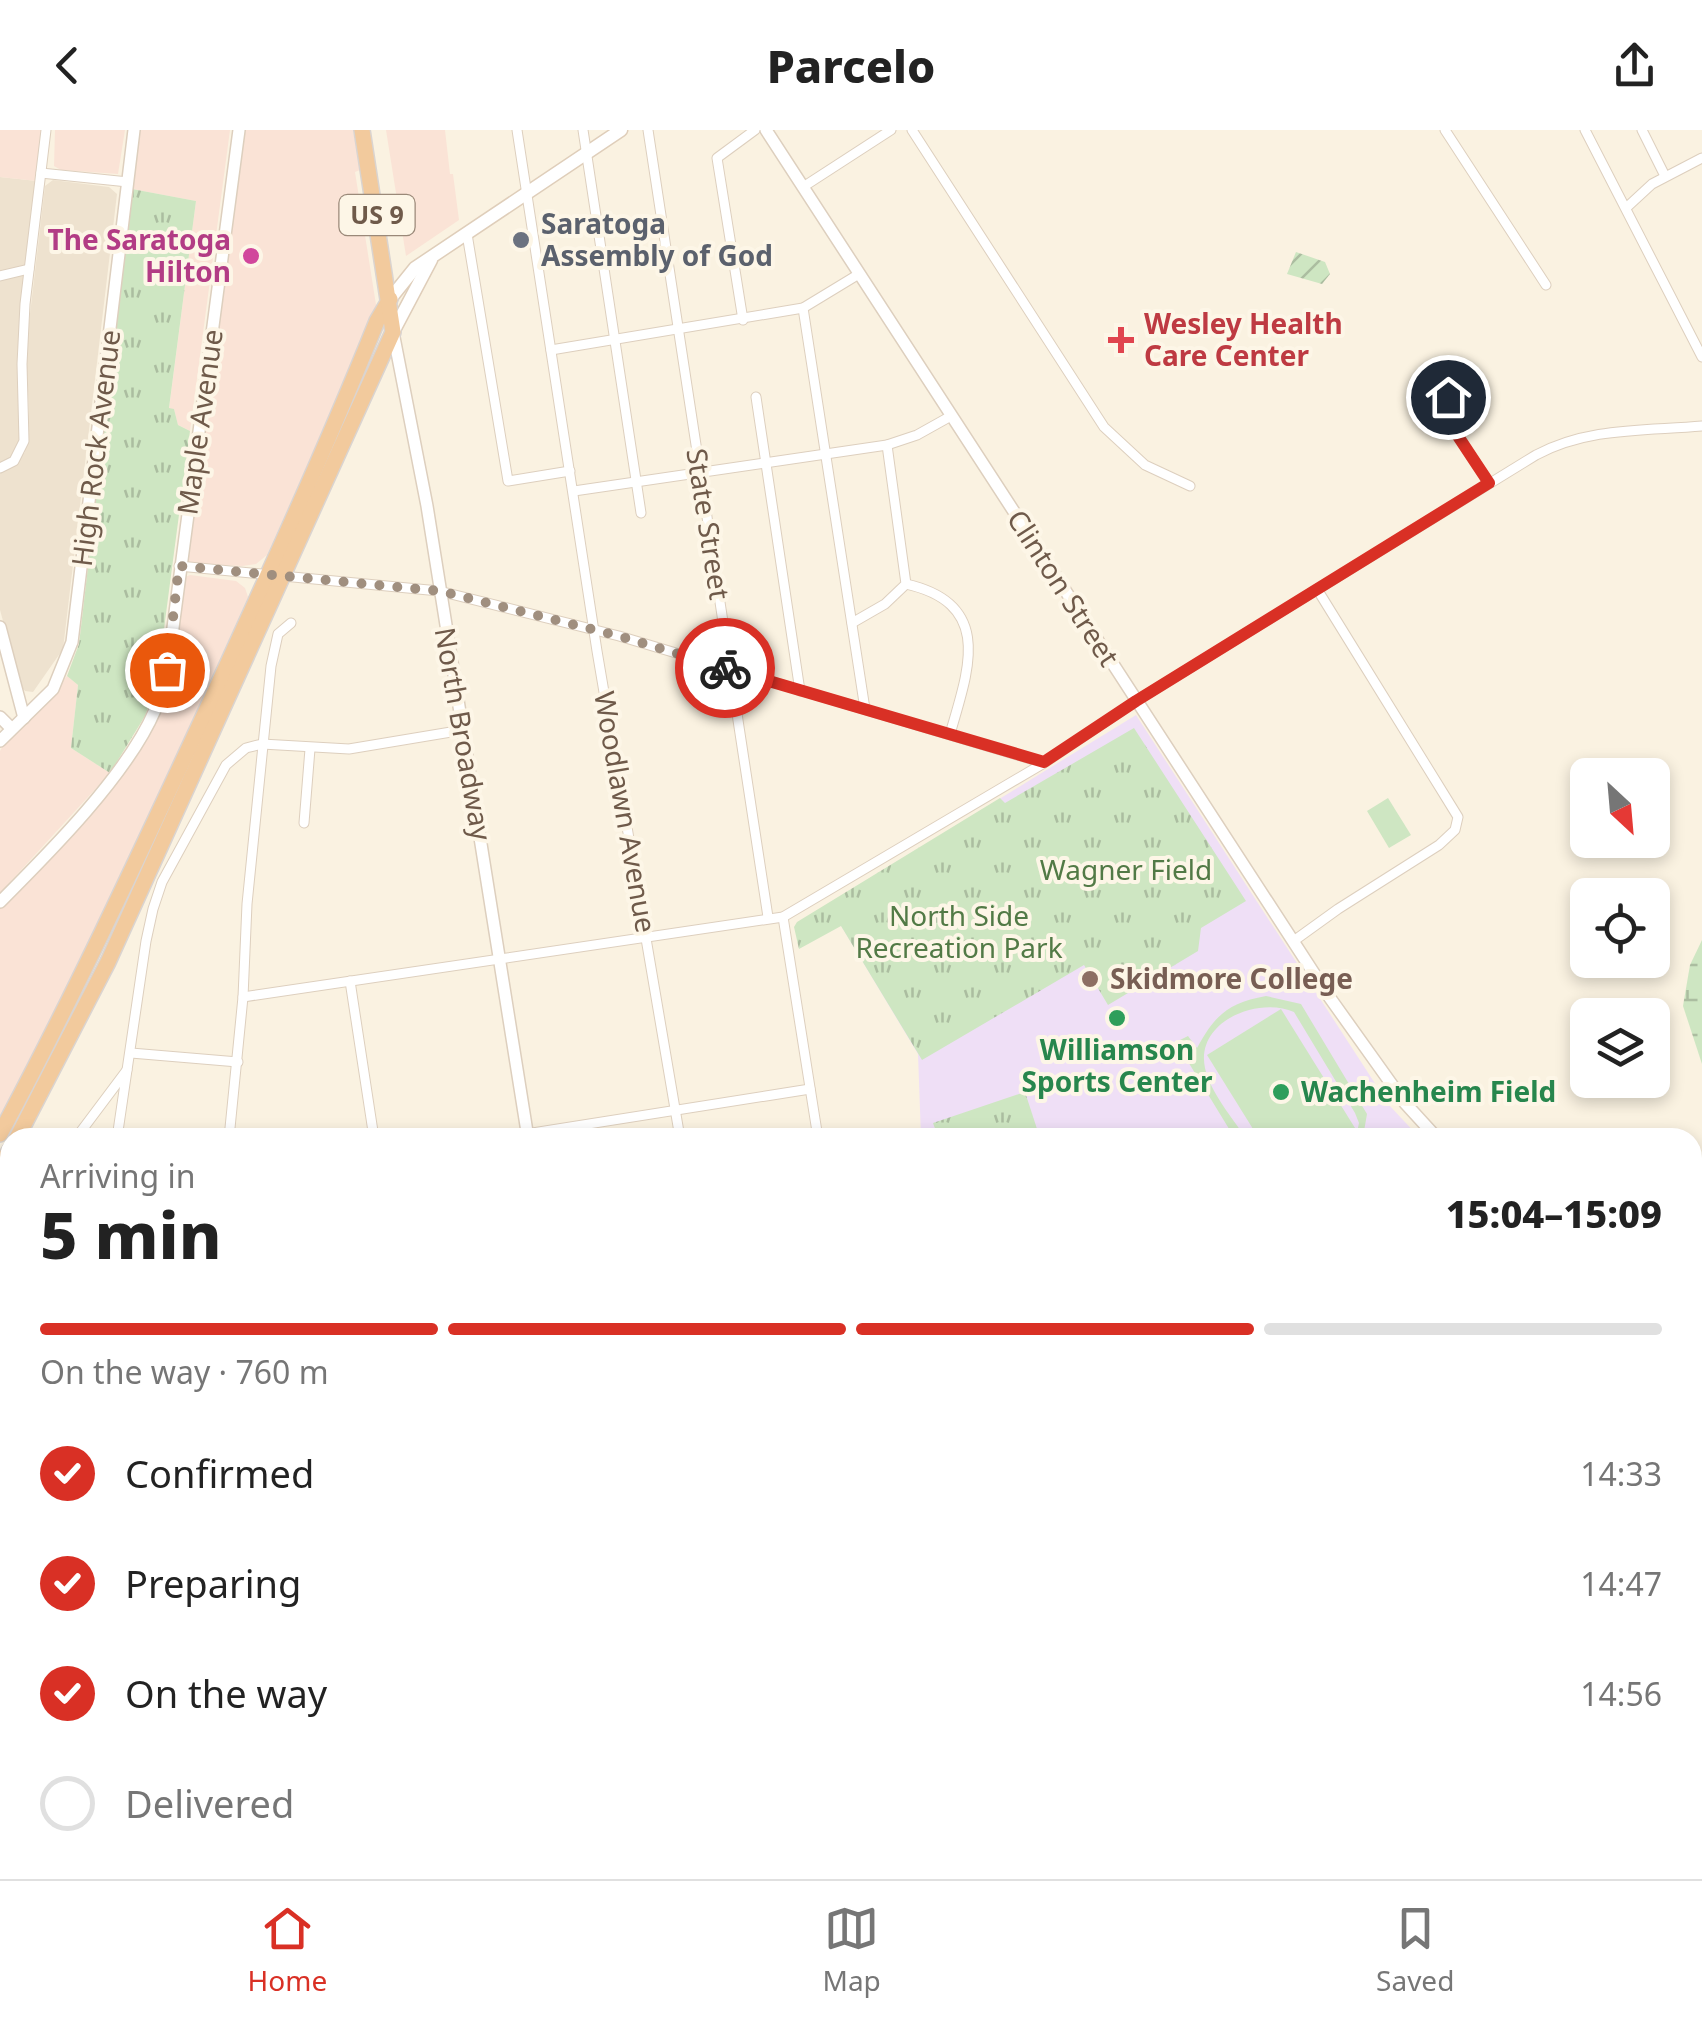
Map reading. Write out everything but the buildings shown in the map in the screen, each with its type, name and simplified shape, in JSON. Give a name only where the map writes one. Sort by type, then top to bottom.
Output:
[{"type":"highway","name":"US 9","points":[[3,1128],[54,1034],[393,332],[362,130]]},
{"type":"highway","name":"US 9","points":[[23,1128],[108,962],[276,577],[377,321],[390,300]]},
{"type":"main road","points":[[390,300],[415,268],[621,130]]},
{"type":"main road","points":[[393,332],[433,258]]},
{"type":"street","points":[[0,468],[14,461],[24,441],[22,364],[46,130]]},
{"type":"street","name":"High Rock Avenue","points":[[0,741],[58,680],[72,642],[134,130]]},
{"type":"street","name":"Maple Avenue","points":[[0,902],[123,764],[149,722],[163,684],[239,130]]},
{"type":"street","name":"Woodlawn Avenue","points":[[517,130],[679,1128]]},
{"type":"street","points":[[583,130],[641,513]]},
{"type":"street","name":"State Street","points":[[648,130],[768,917]]},
{"type":"street","points":[[744,320],[718,158],[755,130]]},
{"type":"street","name":"Clinton Street","points":[[766,130],[1364,1048],[1428,1128]]},
{"type":"street","points":[[803,187],[890,130]]},
{"type":"street","points":[[912,130],[1104,427],[1145,466],[1190,486]]},
{"type":"street","points":[[1445,130],[1546,285]]},
{"type":"street","points":[[1585,130],[1702,357]]},
{"type":"street","points":[[1642,130],[1665,176]]},
{"type":"street","points":[[1626,208],[1665,176],[1702,158]]},
{"type":"street","points":[[41,173],[128,182]]},
{"type":"street","points":[[467,234],[508,481],[570,471]]},
{"type":"street","points":[[0,276],[29,269]]},
{"type":"street","points":[[552,350],[803,308],[859,274]]},
{"type":"street","points":[[803,308],[865,709]]},
{"type":"street","name":"North Broadway","points":[[393,332],[502,959],[527,1128]]},
{"type":"street","points":[[1444,415],[1446,384],[1427,374],[1418,378],[1414,384],[1416,397],[1424,408],[1444,415],[1489,483]]},
{"type":"street","points":[[756,397],[800,690]]},
{"type":"street","points":[[574,491],[888,445],[951,416]]},
{"type":"street","points":[[244,997],[783,917],[1044,762],[1136,701],[1548,448],[1579,437],[1702,426]]},
{"type":"street","points":[[888,445],[906,584]]},
{"type":"street","points":[[179,566],[440,591],[595,630],[1044,762]]},
{"type":"street","points":[[852,623],[885,604],[906,584]]},
{"type":"street","points":[[906,584],[936,594],[952,605],[971,641],[970,661],[950,734]]},
{"type":"street","points":[[1295,940],[1439,845],[1456,827],[1458,816],[1318,589]]},
{"type":"street","points":[[230,1128],[262,744],[275,643],[291,622]]},
{"type":"street","points":[[0,628],[24,718]]},
{"type":"street","points":[[0,718],[11,728]]},
{"type":"street","points":[[119,1128],[146,941],[162,882],[226,765],[246,748],[262,744],[348,749],[462,730]]},
{"type":"street","points":[[304,824],[310,748]]},
{"type":"street","points":[[783,917],[816,1128]]},
{"type":"street","points":[[350,981],[372,1128]]},
{"type":"street","points":[[131,1053],[238,1062]]},
{"type":"street","points":[[84,1128],[129,1068]]},
{"type":"street","points":[[569,1128],[810,1089]]},
{"type":"shaded area","points":[[0,130],[43,130],[37,181],[0,177]]},
{"type":"shaded area","points":[[55,130],[125,130],[118,174],[61,170],[54,166]]},
{"type":"shaded area","points":[[139,130],[230,130],[190,431],[178,425],[174,409],[169,409],[196,201],[132,189]]},
{"type":"shaded area","points":[[245,130],[353,130],[360,170],[355,172],[377,311],[267,555],[256,564],[242,566],[190,563],[187,561]]},
{"type":"shaded area","points":[[386,130],[445,130],[453,174],[459,220],[406,256]]},
{"type":"shaded area","points":[[0,177],[37,181],[26,265],[0,273]]},
{"type":"shaded area","points":[[53,180],[109,187],[117,194],[63,649],[33,692],[21,686],[0,610],[0,471],[15,464],[25,452],[29,411],[26,351],[45,186]]},
{"type":"shaded area","points":[[26,274],[17,357],[21,434],[12,457],[0,465],[0,279]]},
{"type":"shaded area","points":[[185,577],[236,581],[248,597],[97,932],[0,1123],[0,909],[107,796],[142,746],[162,705]]},
{"type":"shaded area","points":[[67,676],[78,685],[71,748],[110,773],[0,893],[0,751],[7,738],[39,712]]},
{"type":"shaded area","name":"Skidmore College","points":[[1136,715],[1389,1105],[1411,1128],[921,1128],[918,1054],[828,904]]},
{"type":"green space","points":[[132,189],[196,201],[169,408],[174,409],[178,425],[190,431],[157,682],[145,716],[110,773],[71,748],[78,685],[67,676],[79,644]]},
{"type":"green space","points":[[1296,252],[1325,262],[1330,274],[1322,284],[1287,274]]},
{"type":"green space","points":[[1134,728],[1246,901],[1201,928],[1198,951],[1108,1005],[1084,965],[922,1060],[841,926],[799,949],[794,927],[797,922],[1000,798],[1005,803]]},
{"type":"green space","points":[[1388,798],[1411,835],[1389,848],[1367,811]]},
{"type":"green space","points":[[1702,940],[1702,1064],[1683,1006],[1690,965]]},
{"type":"green space","points":[[1266,996],[1301,1004],[1367,1114],[1365,1128],[1358,1128],[1355,1113],[1294,1012],[1264,1007],[1233,1016],[1220,1025],[1205,1051],[1205,1068],[1212,1086],[1239,1128],[1229,1128],[1176,1042],[1188,1036],[1197,1048],[1224,1012]]},
{"type":"green space","name":"Wachenheim Field","points":[[1281,1009],[1355,1128],[1252,1128],[1207,1055]]},
{"type":"green space","points":[[1025,1092],[1037,1128],[935,1128],[933,1123]]},
{"type":"way so far","points":[[167,670],[179,566],[440,591],[619,636],[725,668]]},
{"type":"place","name":"Saratoga Assembly of God","points":[[521,240]]},
{"type":"place","name":"The Saratoga Hilton","points":[[251,256]]},
{"type":"place","name":"Wesley Health Care Center","points":[[1121,340]]},
{"type":"place","name":"Skidmore College","points":[[1090,979]]},
{"type":"place","name":"Williamson Sports Center","points":[[1117,1018]]},
{"type":"place","name":"Wachenheim Field","points":[[1281,1092]]},
{"type":"route","points":[[725,668],[1044,762],[1489,483],[1444,415],[1448,397]]},
{"type":"park label","name":"Wagner Field","points":[[1126,870]]},
{"type":"park label","name":"North Side Recreation Park","points":[[959,932]]}]
